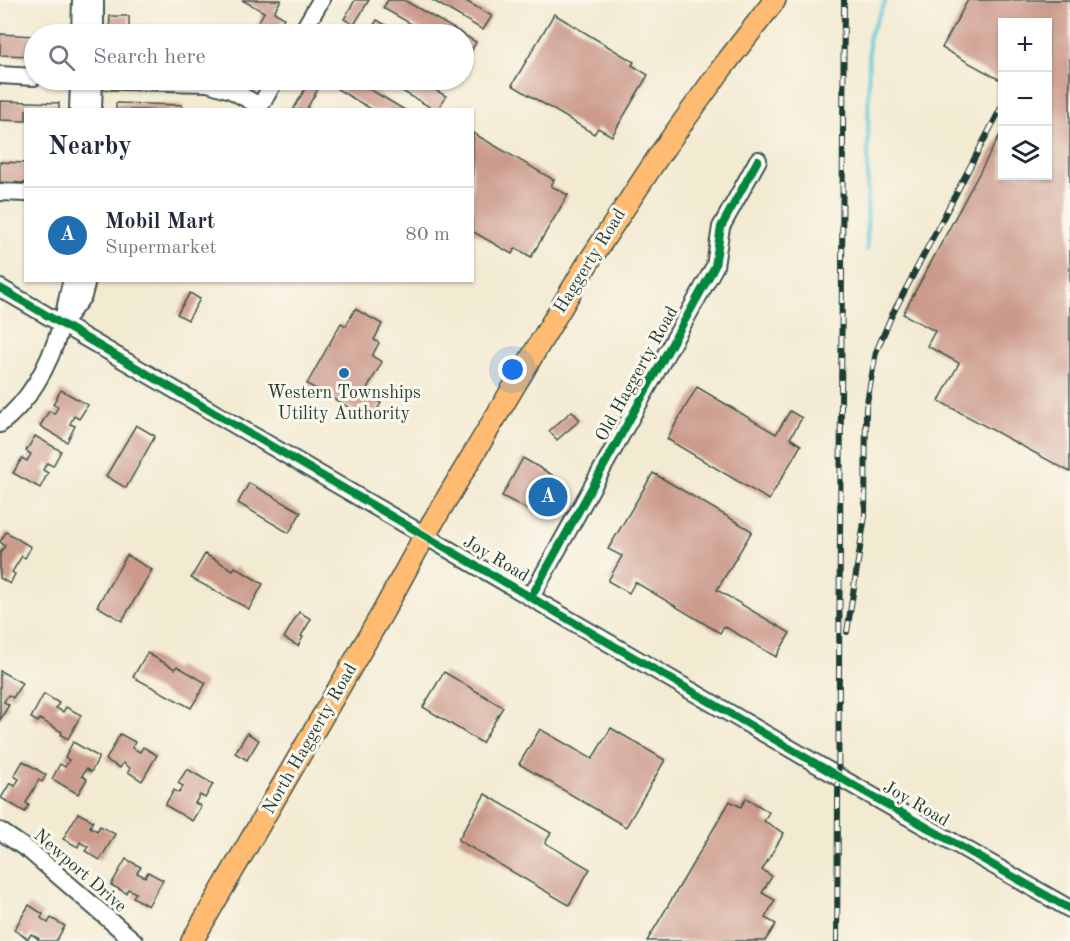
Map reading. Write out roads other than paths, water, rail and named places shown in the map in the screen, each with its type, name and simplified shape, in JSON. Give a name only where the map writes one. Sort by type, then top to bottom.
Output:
[{"type":"main road","name":"Haggerty Road","points":[[425,535],[627,201],[722,68],[776,0]]},
{"type":"main road","name":"North Haggerty Road","points":[[192,941],[383,612],[425,535]]},
{"type":"street","points":[[80,24],[81,0]]},
{"type":"street","points":[[95,0],[95,24]]},
{"type":"street","points":[[307,24],[321,0]]},
{"type":"street","points":[[0,75],[24,76]]},
{"type":"street","points":[[78,108],[79,90]]},
{"type":"street","points":[[93,108],[94,90]]},
{"type":"street","points":[[231,90],[259,108],[269,90]]},
{"type":"street","name":"Old Haggerty Road","points":[[531,597],[715,266],[721,226],[758,160]]},
{"type":"street","points":[[0,192],[24,192]]},
{"type":"street","points":[[0,424],[32,389],[48,363],[62,324],[71,282]]},
{"type":"street","points":[[62,324],[83,296],[86,282]]},
{"type":"street","name":"Joy Road","points":[[0,288],[1070,909]]},
{"type":"street","name":"Newport Drive","points":[[0,831],[32,852],[134,941]]},
{"type":"waterway","points":[[867,250],[869,36],[886,0]]},
{"type":"railway","points":[[837,941],[844,0]]},
{"type":"railway","points":[[847,632],[865,516],[866,408],[876,352],[891,317],[998,114]]},
{"type":"place","name":"Western Townships Utility Authority","points":[[344,373]]},
{"type":"place","name":"Mobil Mart","points":[[548,497]]}]
